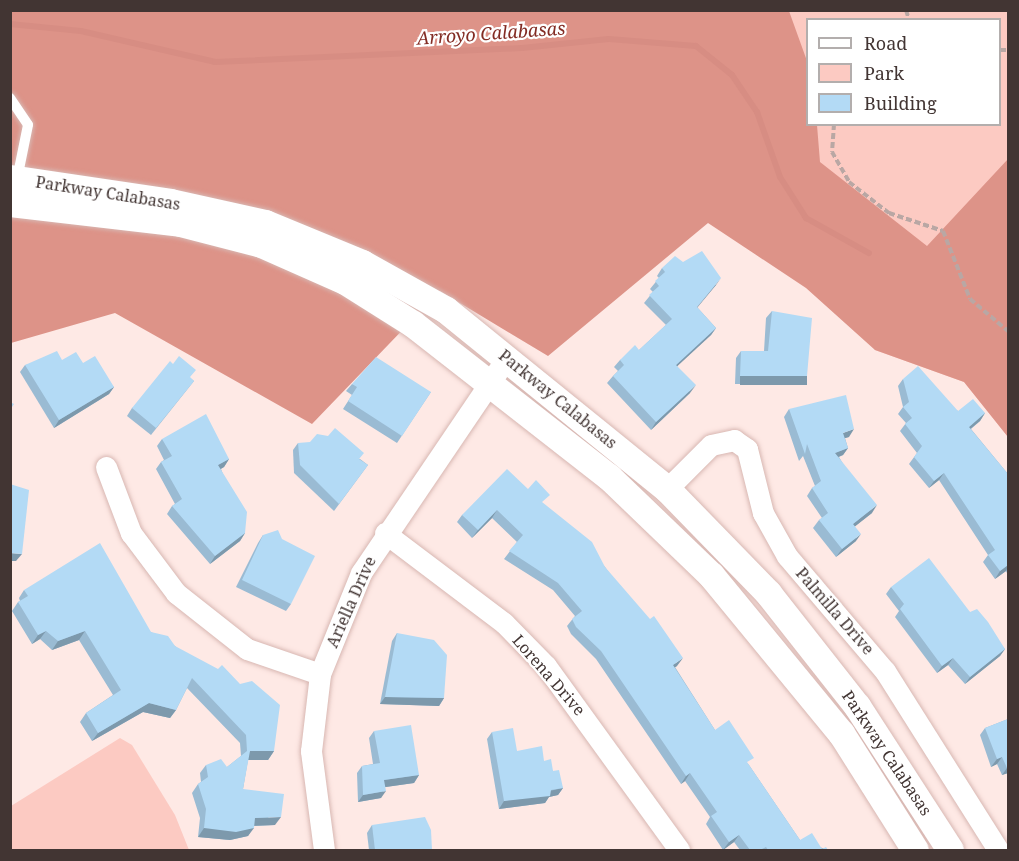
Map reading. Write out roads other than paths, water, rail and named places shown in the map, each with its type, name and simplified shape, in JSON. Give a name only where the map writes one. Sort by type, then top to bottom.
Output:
[{"type":"street","name":"Parkway Calabasas","points":[[13,187],[170,202],[265,223],[363,263],[446,310],[507,357],[667,489],[768,593],[857,705],[950,850]]},
{"type":"street","name":"Parkway Calabasas","points":[[13,187],[180,223],[261,244],[345,281],[491,382],[645,509],[787,661],[842,733],[915,850]]},
{"type":"street","name":"Ariella Drive","points":[[324,850],[311,751],[320,674],[361,573],[385,533],[467,420],[507,357]]},
{"type":"street","name":"Palmilla Drive","points":[[667,489],[711,445],[734,440],[747,449],[763,513],[787,556],[885,671],[998,850]]},
{"type":"street","points":[[106,467],[131,533],[176,594],[247,649],[320,674]]},
{"type":"street","points":[[645,509],[667,489]]},
{"type":"street","name":"Lorena Drive","points":[[385,533],[504,623],[546,666],[679,850]]},
{"type":"lane","points":[[10,98],[28,125],[13,187]]},
{"type":"waterway","name":"Arroyo Calabasas","points":[[10,24],[81,31],[215,62],[522,48],[609,39],[696,46],[732,75],[757,112],[780,177],[806,218],[869,253]]}]
